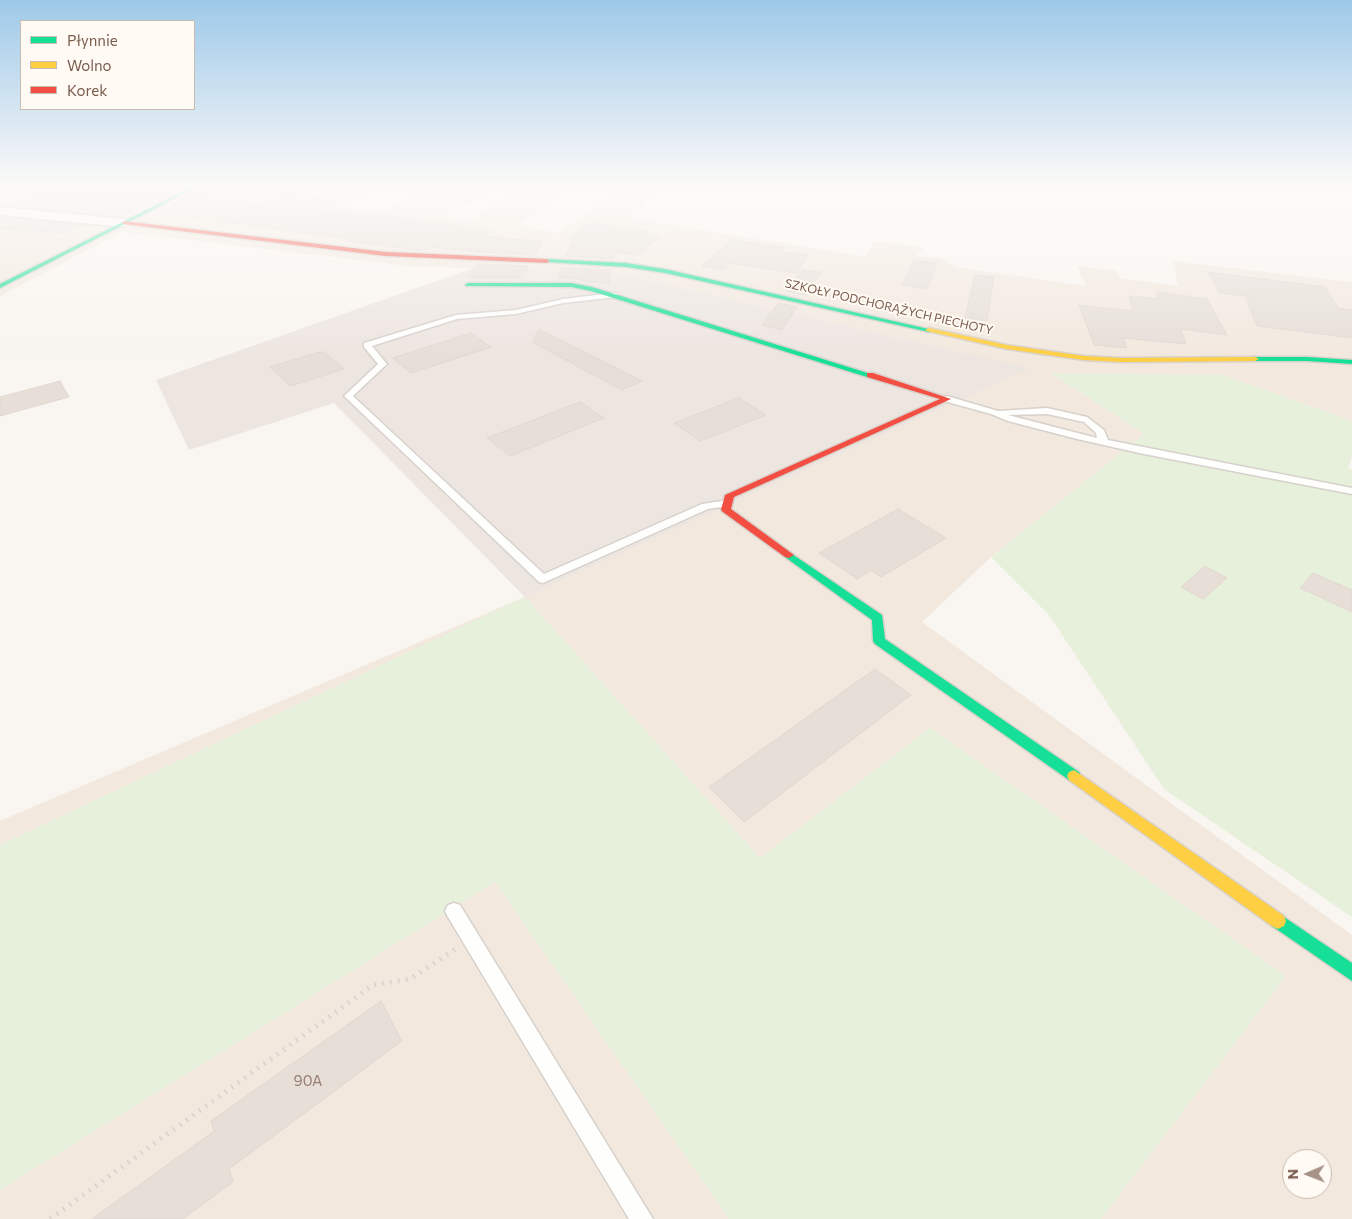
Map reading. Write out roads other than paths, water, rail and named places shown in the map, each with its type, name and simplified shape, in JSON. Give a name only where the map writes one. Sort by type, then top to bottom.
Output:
[{"type":"street","points":[[0,286],[83,244]]},
{"type":"street","name":"SZKOŁY PODCHORĄŻYCH PIECHOTY","points":[[301,244],[386,254],[626,265],[665,271],[1007,347],[1084,358],[1121,360],[1307,359],[1352,362]]},
{"type":"street","points":[[468,285],[571,285],[592,289],[947,399]]},
{"type":"street","points":[[947,399],[730,495],[726,510],[878,618],[879,641],[1147,827],[1352,973]]},
{"type":"lane","points":[[614,295],[563,301],[516,312],[456,317],[367,345],[383,364],[348,396],[543,579],[706,506],[728,503]]},
{"type":"lane","points":[[947,399],[994,412],[1011,419],[1103,442],[1352,491]]},
{"type":"lane","points":[[994,412],[1048,411],[1087,420],[1101,432],[1103,442]]},
{"type":"lane","points":[[454,911],[642,1219]]}]
